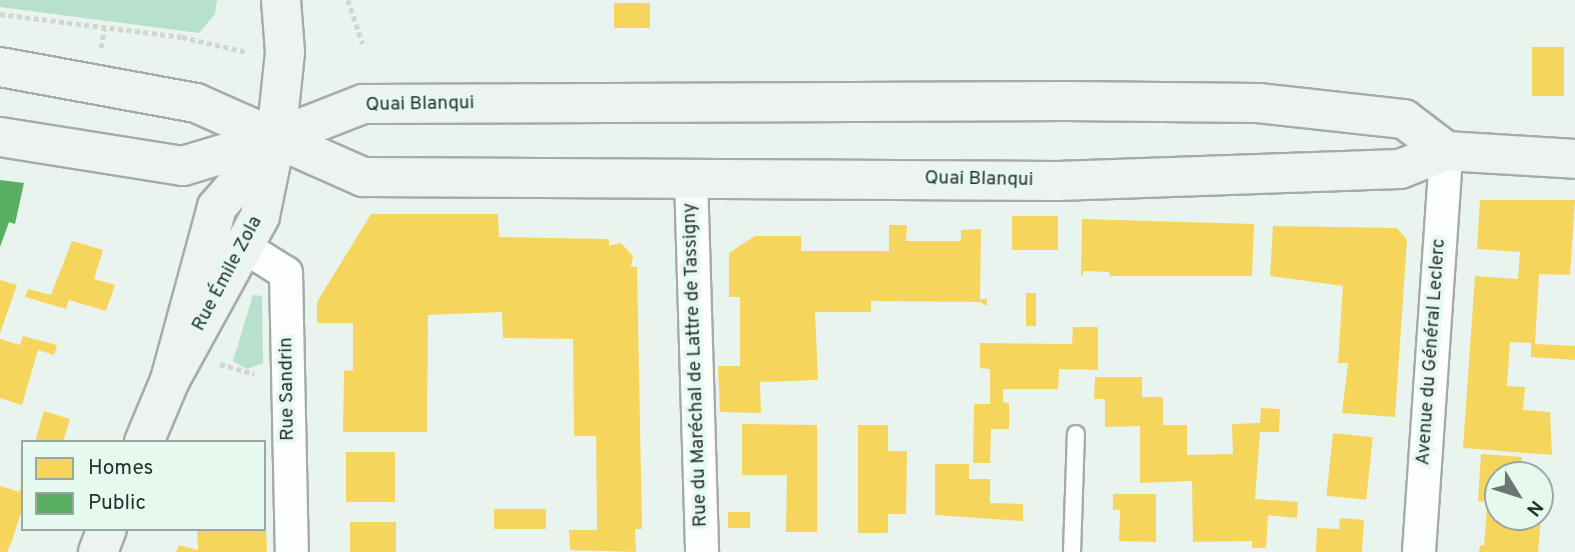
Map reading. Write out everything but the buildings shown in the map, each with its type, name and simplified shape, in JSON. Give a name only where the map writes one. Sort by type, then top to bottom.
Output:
[{"type":"main road","points":[[276,138],[285,52],[281,0]]},
{"type":"main road","points":[[0,67],[196,103],[276,138]]},
{"type":"main road","name":"Quai Blanqui","points":[[276,138],[363,104],[1066,101],[1258,103],[1404,119],[1446,151]]},
{"type":"main road","points":[[0,137],[183,166],[276,138]]},
{"type":"main road","name":"Quai Blanqui","points":[[276,138],[363,177],[1112,179],[1400,169],[1446,151],[1569,154]]},
{"type":"main road","name":"Rue Émile Zola","points":[[145,440],[170,380],[246,248],[260,216],[276,138]]},
{"type":"main road","name":"Rue Émile Zola","points":[[170,380],[217,207],[276,138]]},
{"type":"main road","points":[[98,552],[106,531]]},
{"type":"street","name":"Avenue du Général Leclerc","points":[[1419,552],[1446,151]]},
{"type":"street","name":"Rue du Maréchal de Lattre de Tassigny","points":[[691,177],[702,552]]},
{"type":"street","name":"Rue Sandrin","points":[[246,248],[286,273],[292,552]]},
{"type":"lane","points":[[1072,552],[1076,434]]},
{"type":"path","points":[[348,0],[363,44]]},
{"type":"path","points":[[0,14],[182,37],[258,55]]},
{"type":"path","points":[[230,368],[246,374]]},
{"type":"green space","points":[[0,0],[217,0],[215,14],[199,33],[0,7]]},
{"type":"green space","points":[[253,295],[262,296],[263,363],[247,369],[233,361]]}]
